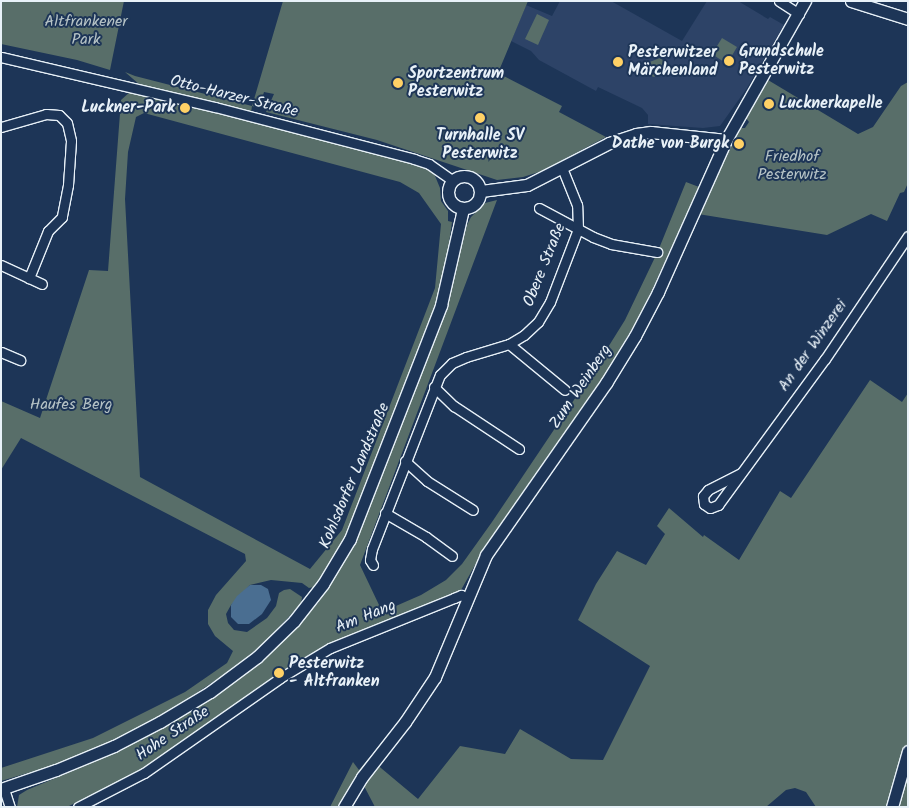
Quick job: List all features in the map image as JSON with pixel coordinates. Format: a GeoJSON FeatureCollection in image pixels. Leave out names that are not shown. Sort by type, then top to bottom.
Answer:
{"type":"FeatureCollection","features":[{"type":"Feature","properties":{"kind":"street"},"geometry":{"type":"LineString","coordinates":[[779,1],[798,14]]}},
{"type":"Feature","properties":{"kind":"street","name":"Zum Weinberg"},"geometry":{"type":"LineString","coordinates":[[344,807],[362,778],[405,722],[435,677],[486,555],[606,383],[635,336],[658,292],[726,140],[805,1]]}},
{"type":"Feature","properties":{"kind":"street"},"geometry":{"type":"LineString","coordinates":[[851,1],[908,19]]}},
{"type":"Feature","properties":{"kind":"street","name":"Otto-Harzer-Straße"},"geometry":{"type":"LineString","coordinates":[[1,57],[215,107],[414,159],[439,170],[453,181]]}},
{"type":"Feature","properties":{"kind":"street"},"geometry":{"type":"LineString","coordinates":[[1,127],[46,114],[59,115],[67,124],[71,142],[68,185],[62,217],[48,231],[29,278]]}},
{"type":"Feature","properties":{"kind":"street"},"geometry":{"type":"LineString","coordinates":[[481,191],[527,185],[610,143],[636,134],[652,132],[726,140]]}},
{"type":"Feature","properties":{"kind":"street","name":"Obere Straße"},"geometry":{"type":"LineString","coordinates":[[373,565],[370,560],[372,549],[384,514],[440,375],[452,363],[509,344],[538,322],[550,302],[578,229],[576,205],[562,168]]}},
{"type":"Feature","properties":{"kind":"street"},"geometry":{"type":"LineString","coordinates":[[462,176],[467,176],[477,181],[481,191],[476,204],[462,209],[453,204],[448,196],[448,190],[453,181],[462,176]]}},
{"type":"Feature","properties":{"kind":"street"},"geometry":{"type":"LineString","coordinates":[[539,208],[611,244],[657,252]]}},
{"type":"Feature","properties":{"kind":"street","name":"Kohlsdorfer Landstraße"},"geometry":{"type":"LineString","coordinates":[[3,789],[114,746],[160,722],[210,692],[256,657],[294,621],[324,584],[350,538],[438,313],[450,272],[462,209]]}},
{"type":"Feature","properties":{"kind":"street","name":"An der Winzerei"},"geometry":{"type":"LineString","coordinates":[[741,473],[825,359],[908,236]]}},
{"type":"Feature","properties":{"kind":"street"},"geometry":{"type":"LineString","coordinates":[[1,265],[42,284]]}},
{"type":"Feature","properties":{"kind":"street"},"geometry":{"type":"LineString","coordinates":[[509,344],[565,390]]}},
{"type":"Feature","properties":{"kind":"street"},"geometry":{"type":"LineString","coordinates":[[1,352],[20,360]]}},
{"type":"Feature","properties":{"kind":"street"},"geometry":{"type":"LineString","coordinates":[[434,387],[454,406],[519,449]]}},
{"type":"Feature","properties":{"kind":"street"},"geometry":{"type":"LineString","coordinates":[[405,461],[427,481],[472,510]]}},
{"type":"Feature","properties":{"kind":"street"},"geometry":{"type":"LineString","coordinates":[[384,514],[426,537],[452,556]]}},
{"type":"Feature","properties":{"kind":"street","name":"Am Hang"},"geometry":{"type":"LineString","coordinates":[[280,678],[330,648],[364,633],[454,598],[460,596],[467,598]]}},
{"type":"Feature","properties":{"kind":"street","name":"Hohe Straße"},"geometry":{"type":"LineString","coordinates":[[78,807],[144,773],[280,678]]}},
{"type":"Feature","properties":{"kind":"street"},"geometry":{"type":"LineString","coordinates":[[892,807],[908,751]]}},
{"type":"Feature","properties":{"kind":"street"},"geometry":{"type":"LineString","coordinates":[[3,789],[10,807]]}},
{"type":"Feature","properties":{"kind":"shaded area"},"geometry":{"type":"Polygon","coordinates":[[[560,1],[611,1],[682,41],[707,1],[738,1],[768,19],[770,17],[784,25],[747,88],[720,126],[703,128],[648,124],[648,115],[642,108],[598,87],[596,91],[539,60],[531,51],[511,41],[526,5],[552,16],[560,1]]]}},
{"type":"Feature","properties":{"kind":"shaded area"},"geometry":{"type":"Polygon","coordinates":[[[250,585],[261,585],[268,589],[271,600],[262,614],[249,624],[238,624],[231,617],[231,605],[237,596],[250,585]]]}},
{"type":"Feature","properties":{"kind":"green space","name":"Altfrankener Park"},"geometry":{"type":"Polygon","coordinates":[[[1,1],[124,1],[110,70],[77,60],[1,44],[1,1]]]}},
{"type":"Feature","properties":{"kind":"green space","name":"Sportzentrum Pesterwitz"},"geometry":{"type":"Polygon","coordinates":[[[283,1],[528,1],[498,73],[562,106],[559,112],[606,137],[542,171],[523,177],[497,180],[377,140],[266,112],[274,94],[264,92],[259,108],[252,106],[283,1]]]}},
{"type":"Feature","properties":{"kind":"green space"},"geometry":{"type":"Polygon","coordinates":[[[537,14],[549,20],[538,45],[525,39],[537,14]]]}},
{"type":"Feature","properties":{"kind":"green space"},"geometry":{"type":"Polygon","coordinates":[[[722,38],[737,47],[727,64],[712,54],[722,38]]]}},
{"type":"Feature","properties":{"kind":"green space"},"geometry":{"type":"Polygon","coordinates":[[[660,58],[665,62],[665,68],[654,77],[645,72],[647,63],[660,58]]]}},
{"type":"Feature","properties":{"kind":"green space"},"geometry":{"type":"Polygon","coordinates":[[[125,72],[135,76],[252,106],[251,113],[140,85],[125,72]]]}},
{"type":"Feature","properties":{"kind":"green space","name":"Friedhof Pesterwitz"},"geometry":{"type":"Polygon","coordinates":[[[768,80],[858,134],[873,127],[901,86],[908,82],[908,183],[904,192],[900,193],[887,221],[871,214],[827,235],[698,214],[729,149],[740,128],[745,128],[749,122],[746,118],[768,80]]]}},
{"type":"Feature","properties":{"kind":"green space","name":"Haufes Berg"},"geometry":{"type":"Polygon","coordinates":[[[131,91],[370,151],[433,171],[440,188],[441,201],[448,211],[448,221],[452,222],[445,272],[435,305],[345,538],[320,579],[314,587],[309,588],[302,583],[271,580],[250,585],[231,605],[226,614],[228,623],[234,630],[247,632],[267,618],[276,606],[279,593],[284,590],[290,589],[302,597],[301,604],[263,644],[234,668],[162,716],[97,749],[55,765],[1,781],[1,768],[93,738],[185,692],[227,663],[233,651],[215,636],[208,624],[208,610],[216,595],[246,561],[245,554],[21,438],[1,470],[1,401],[40,418],[89,270],[108,271],[121,100],[131,91]],[[144,113],[136,117],[128,152],[125,199],[140,477],[310,569],[342,530],[435,288],[441,224],[419,193],[400,182],[144,113]]]}},
{"type":"Feature","properties":{"kind":"green space"},"geometry":{"type":"Polygon","coordinates":[[[686,182],[699,187],[642,312],[599,385],[483,551],[461,590],[447,599],[361,631],[143,769],[67,807],[17,807],[19,795],[27,790],[120,751],[212,698],[278,645],[318,603],[350,553],[363,524],[444,315],[467,225],[471,217],[485,203],[497,200],[360,565],[380,607],[389,609],[421,595],[446,580],[462,564],[492,522],[592,373],[625,320],[658,251],[686,182]]]}},
{"type":"Feature","properties":{"kind":"green space"},"geometry":{"type":"Polygon","coordinates":[[[870,380],[902,402],[908,393],[908,807],[816,807],[806,792],[795,788],[786,790],[766,807],[375,807],[364,786],[351,807],[330,807],[353,762],[359,770],[369,758],[418,799],[460,746],[505,754],[520,729],[571,759],[603,760],[650,666],[578,620],[596,584],[617,551],[646,565],[665,534],[657,526],[669,508],[703,537],[704,535],[739,560],[780,491],[791,498],[870,380]]]}},
{"type":"Feature","properties":{"kind":"place","name":"Grundschule Pesterwitz"},"geometry":{"type":"Point","coordinates":[729,61]}},
{"type":"Feature","properties":{"kind":"place","name":"Pesterwitzer Märchenland"},"geometry":{"type":"Point","coordinates":[618,62]}},
{"type":"Feature","properties":{"kind":"place","name":"Sportzentrum Pesterwitz"},"geometry":{"type":"Point","coordinates":[398,83]}},
{"type":"Feature","properties":{"kind":"place","name":"Lucknerkapelle"},"geometry":{"type":"Point","coordinates":[769,104]}},
{"type":"Feature","properties":{"kind":"place","name":"Luckner-Park"},"geometry":{"type":"Point","coordinates":[185,108]}},
{"type":"Feature","properties":{"kind":"place","name":"Turnhalle SV Pesterwitz"},"geometry":{"type":"Point","coordinates":[480,118]}},
{"type":"Feature","properties":{"kind":"place","name":"Dathe von Burgk"},"geometry":{"type":"Point","coordinates":[739,144]}},
{"type":"Feature","properties":{"kind":"place","name":"Pesterwitz - Altfranken"},"geometry":{"type":"Point","coordinates":[279,673]}}]}
